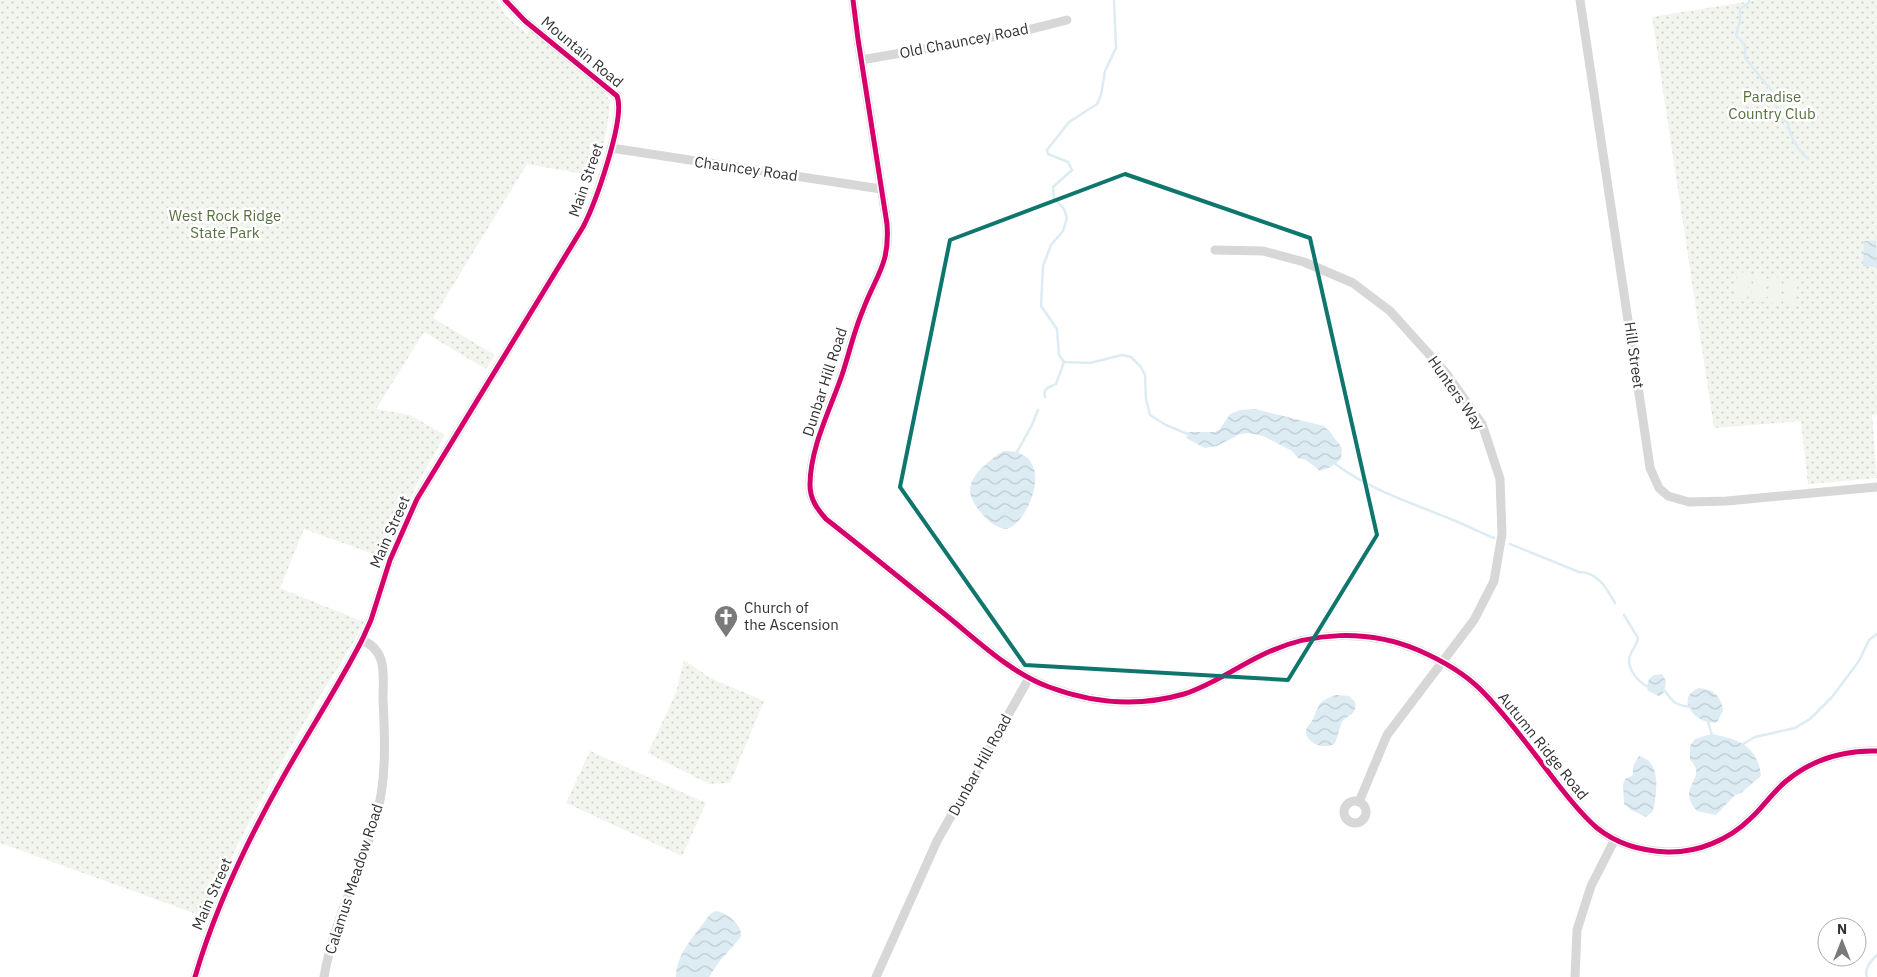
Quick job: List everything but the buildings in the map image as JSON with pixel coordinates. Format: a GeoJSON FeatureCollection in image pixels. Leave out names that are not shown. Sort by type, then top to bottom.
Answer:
{"type":"FeatureCollection","features":[{"type":"Feature","properties":{"kind":"street","name":"Mountain Road"},"geometry":{"type":"LineString","coordinates":[[506,0],[525,21],[615,92],[619,104]]}},
{"type":"Feature","properties":{"kind":"street","name":"Dunbar Hill Road"},"geometry":{"type":"LineString","coordinates":[[853,0],[888,236],[886,258],[880,276],[862,312],[817,448],[811,474],[810,487],[812,497],[819,511],[826,519],[978,641],[1029,678],[938,841],[876,977]]}},
{"type":"Feature","properties":{"kind":"street","name":"Hill Street"},"geometry":{"type":"LineString","coordinates":[[1580,0],[1650,468],[1655,483],[1668,496],[1689,502],[1727,501],[1877,487]]}},
{"type":"Feature","properties":{"kind":"street","name":"Old Chauncey Road"},"geometry":{"type":"LineString","coordinates":[[861,60],[1016,33],[1067,20]]}},
{"type":"Feature","properties":{"kind":"street","name":"Main Street"},"geometry":{"type":"LineString","coordinates":[[195,977],[205,943],[220,904],[260,821],[362,640],[371,620],[390,560],[417,499],[583,227],[596,197],[612,148],[619,104]]}},
{"type":"Feature","properties":{"kind":"street","name":"Chauncey Road"},"geometry":{"type":"LineString","coordinates":[[612,148],[880,189]]}},
{"type":"Feature","properties":{"kind":"street","name":"Hunters Way"},"geometry":{"type":"LineString","coordinates":[[1215,250],[1263,251],[1304,262],[1353,283],[1390,311],[1446,373],[1482,424],[1500,479],[1502,534],[1494,581],[1474,620],[1387,735],[1359,802]]}},
{"type":"Feature","properties":{"kind":"street","name":"Autumn Ridge Road"},"geometry":{"type":"LineString","coordinates":[[1029,678],[1061,691],[1092,698],[1123,702],[1159,699],[1202,687],[1280,647],[1315,638],[1336,636],[1372,637],[1390,640],[1443,662],[1467,677],[1480,688],[1575,805],[1597,828],[1628,845],[1652,851],[1676,852],[1700,848],[1728,836],[1748,822],[1786,781],[1804,768],[1840,754],[1877,750]]}},
{"type":"Feature","properties":{"kind":"street","name":"Calamus Meadow Road"},"geometry":{"type":"LineString","coordinates":[[324,977],[331,945],[375,820],[382,786],[384,728],[381,657],[374,646],[362,640]]}},
{"type":"Feature","properties":{"kind":"street"},"geometry":{"type":"LineString","coordinates":[[1575,977],[1577,930],[1590,886],[1615,839]]}},
{"type":"Feature","properties":{"kind":"highlighted area"},"geometry":{"type":"Polygon","coordinates":[[[1125,174],[1310,238],[1377,535],[1288,680],[1025,665],[900,487],[950,240],[1125,174]]]}},
{"type":"Feature","properties":{"kind":"green space","name":"West Rock Ridge State Park"},"geometry":{"type":"Polygon","coordinates":[[[0,0],[496,0],[506,16],[527,34],[530,30],[572,62],[603,90],[608,98],[609,113],[595,176],[527,164],[433,318],[495,355],[486,369],[424,332],[376,409],[410,415],[445,435],[416,486],[382,557],[304,529],[280,588],[364,622],[256,809],[229,862],[205,917],[0,843],[0,0]]]}},
{"type":"Feature","properties":{"kind":"green space","name":"Paradise Country Club"},"geometry":{"type":"Polygon","coordinates":[[[1757,0],[1877,0],[1877,415],[1872,415],[1877,478],[1808,484],[1801,421],[1714,428],[1652,17],[1757,0]]]}},
{"type":"Feature","properties":{"kind":"green space"},"geometry":{"type":"Polygon","coordinates":[[[1738,272],[1750,273],[1747,300],[1734,298],[1738,272]]]}},
{"type":"Feature","properties":{"kind":"green space"},"geometry":{"type":"Polygon","coordinates":[[[1754,274],[1766,276],[1763,302],[1751,300],[1754,274]]]}},
{"type":"Feature","properties":{"kind":"green space"},"geometry":{"type":"Polygon","coordinates":[[[1770,276],[1782,278],[1779,304],[1767,303],[1770,276]]]}},
{"type":"Feature","properties":{"kind":"green space"},"geometry":{"type":"Polygon","coordinates":[[[1786,279],[1798,280],[1795,306],[1783,305],[1786,279]]]}},
{"type":"Feature","properties":{"kind":"green space"},"geometry":{"type":"Polygon","coordinates":[[[684,660],[710,678],[764,701],[730,783],[709,784],[648,753],[676,693],[684,660]]]}},
{"type":"Feature","properties":{"kind":"green space"},"geometry":{"type":"Polygon","coordinates":[[[590,751],[706,803],[682,856],[566,803],[590,751]]]}},
{"type":"Feature","properties":{"kind":"water"},"geometry":{"type":"Polygon","coordinates":[[[1864,241],[1876,241],[1877,267],[1863,266],[1864,241]]]}},
{"type":"Feature","properties":{"kind":"water"},"geometry":{"type":"Polygon","coordinates":[[[1255,409],[1324,426],[1342,448],[1341,459],[1331,467],[1320,471],[1306,460],[1298,458],[1292,451],[1263,436],[1249,433],[1240,434],[1217,446],[1205,448],[1186,438],[1188,432],[1215,432],[1220,429],[1230,414],[1240,410],[1255,409]]]}},
{"type":"Feature","properties":{"kind":"water"},"geometry":{"type":"Polygon","coordinates":[[[1004,451],[1021,454],[1031,462],[1035,474],[1034,487],[1024,514],[1015,524],[1007,529],[997,526],[985,518],[973,502],[970,490],[971,484],[978,472],[994,457],[1004,451]]]}},
{"type":"Feature","properties":{"kind":"water"},"geometry":{"type":"Polygon","coordinates":[[[1662,674],[1666,681],[1664,693],[1659,696],[1648,691],[1647,687],[1649,679],[1654,675],[1662,674]]]}},
{"type":"Feature","properties":{"kind":"water"},"geometry":{"type":"Polygon","coordinates":[[[1699,688],[1713,692],[1721,701],[1723,711],[1717,722],[1703,720],[1691,711],[1688,699],[1691,693],[1699,688]]]}},
{"type":"Feature","properties":{"kind":"water"},"geometry":{"type":"Polygon","coordinates":[[[1336,695],[1349,696],[1355,702],[1355,710],[1342,722],[1335,743],[1327,746],[1318,745],[1307,737],[1306,729],[1321,703],[1336,695]]]}},
{"type":"Feature","properties":{"kind":"water"},"geometry":{"type":"Polygon","coordinates":[[[1711,734],[1730,738],[1751,751],[1756,757],[1761,776],[1741,793],[1735,795],[1716,815],[1697,811],[1689,795],[1696,772],[1690,760],[1690,746],[1695,739],[1711,734]]]}},
{"type":"Feature","properties":{"kind":"water"},"geometry":{"type":"Polygon","coordinates":[[[1639,756],[1647,759],[1652,765],[1656,780],[1653,811],[1646,817],[1631,810],[1624,804],[1623,785],[1625,779],[1633,775],[1633,766],[1639,756]]]}},
{"type":"Feature","properties":{"kind":"water"},"geometry":{"type":"Polygon","coordinates":[[[716,911],[724,914],[737,924],[741,937],[719,962],[709,977],[676,977],[679,960],[683,952],[710,914],[716,911]]]}},
{"type":"Feature","properties":{"kind":"waterway"},"geometry":{"type":"LineString","coordinates":[[1114,0],[1116,48],[1105,71],[1101,95],[1097,104],[1069,122],[1047,150],[1048,154],[1068,162],[1072,170],[1053,187],[1054,198],[1064,209],[1067,218],[1063,231],[1051,245],[1043,266],[1041,306],[1057,329],[1059,355],[1064,362],[1090,363],[1122,355],[1131,357],[1141,367],[1145,375],[1146,399],[1150,415],[1166,425],[1190,435]]}},
{"type":"Feature","properties":{"kind":"waterway"},"geometry":{"type":"LineString","coordinates":[[1749,0],[1749,3],[1740,9],[1740,21],[1736,35],[1745,45],[1745,58],[1771,90],[1780,118],[1788,123],[1790,134],[1808,159]]}},
{"type":"Feature","properties":{"kind":"waterway"},"geometry":{"type":"LineString","coordinates":[[1045,397],[1046,390],[1056,384],[1064,362]]}},
{"type":"Feature","properties":{"kind":"waterway"},"geometry":{"type":"LineString","coordinates":[[1017,452],[1038,410]]}},
{"type":"Feature","properties":{"kind":"waterway"},"geometry":{"type":"LineString","coordinates":[[1334,463],[1375,488],[1494,538]]}},
{"type":"Feature","properties":{"kind":"waterway"},"geometry":{"type":"LineString","coordinates":[[1510,544],[1579,572],[1592,575],[1601,582],[1615,603]]}},
{"type":"Feature","properties":{"kind":"waterway"},"geometry":{"type":"LineString","coordinates":[[1624,615],[1638,638],[1629,658],[1630,668],[1636,677],[1648,687]]}},
{"type":"Feature","properties":{"kind":"waterway"},"geometry":{"type":"LineString","coordinates":[[1743,744],[1755,737],[1795,728],[1810,719],[1832,697],[1859,661],[1869,640],[1877,634]]}},
{"type":"Feature","properties":{"kind":"waterway"},"geometry":{"type":"LineString","coordinates":[[1663,691],[1675,703],[1691,707]]}},
{"type":"Feature","properties":{"kind":"waterway"},"geometry":{"type":"LineString","coordinates":[[1707,719],[1712,735]]}},
{"type":"Feature","properties":{"kind":"waterway"},"geometry":{"type":"LineString","coordinates":[[1867,977],[1867,968],[1877,955]]}},
{"type":"Feature","properties":{"kind":"cycle path"},"geometry":{"type":"LineString","coordinates":[[195,977],[223,898],[246,846],[362,640],[371,620],[390,560],[417,499],[583,227],[595,200],[608,161],[617,123],[619,107],[617,96],[525,21],[505,0]]}},
{"type":"Feature","properties":{"kind":"cycle path"},"geometry":{"type":"LineString","coordinates":[[853,0],[887,224],[886,250],[881,269],[854,334],[842,375],[817,443],[811,471],[811,495],[817,508],[826,519],[1008,665],[1035,681],[1065,692],[1099,700],[1133,702],[1150,701],[1184,694],[1214,681],[1262,655],[1300,641],[1319,637],[1359,636],[1399,643],[1443,662],[1474,684],[1492,701],[1573,803],[1597,828],[1621,842],[1639,848],[1667,852],[1690,850],[1723,839],[1755,814],[1780,786],[1795,774],[1817,762],[1852,752],[1877,751]]}},
{"type":"Feature","properties":{"kind":"place","name":"Church of the Ascension"},"geometry":{"type":"Point","coordinates":[726,638]}}]}
